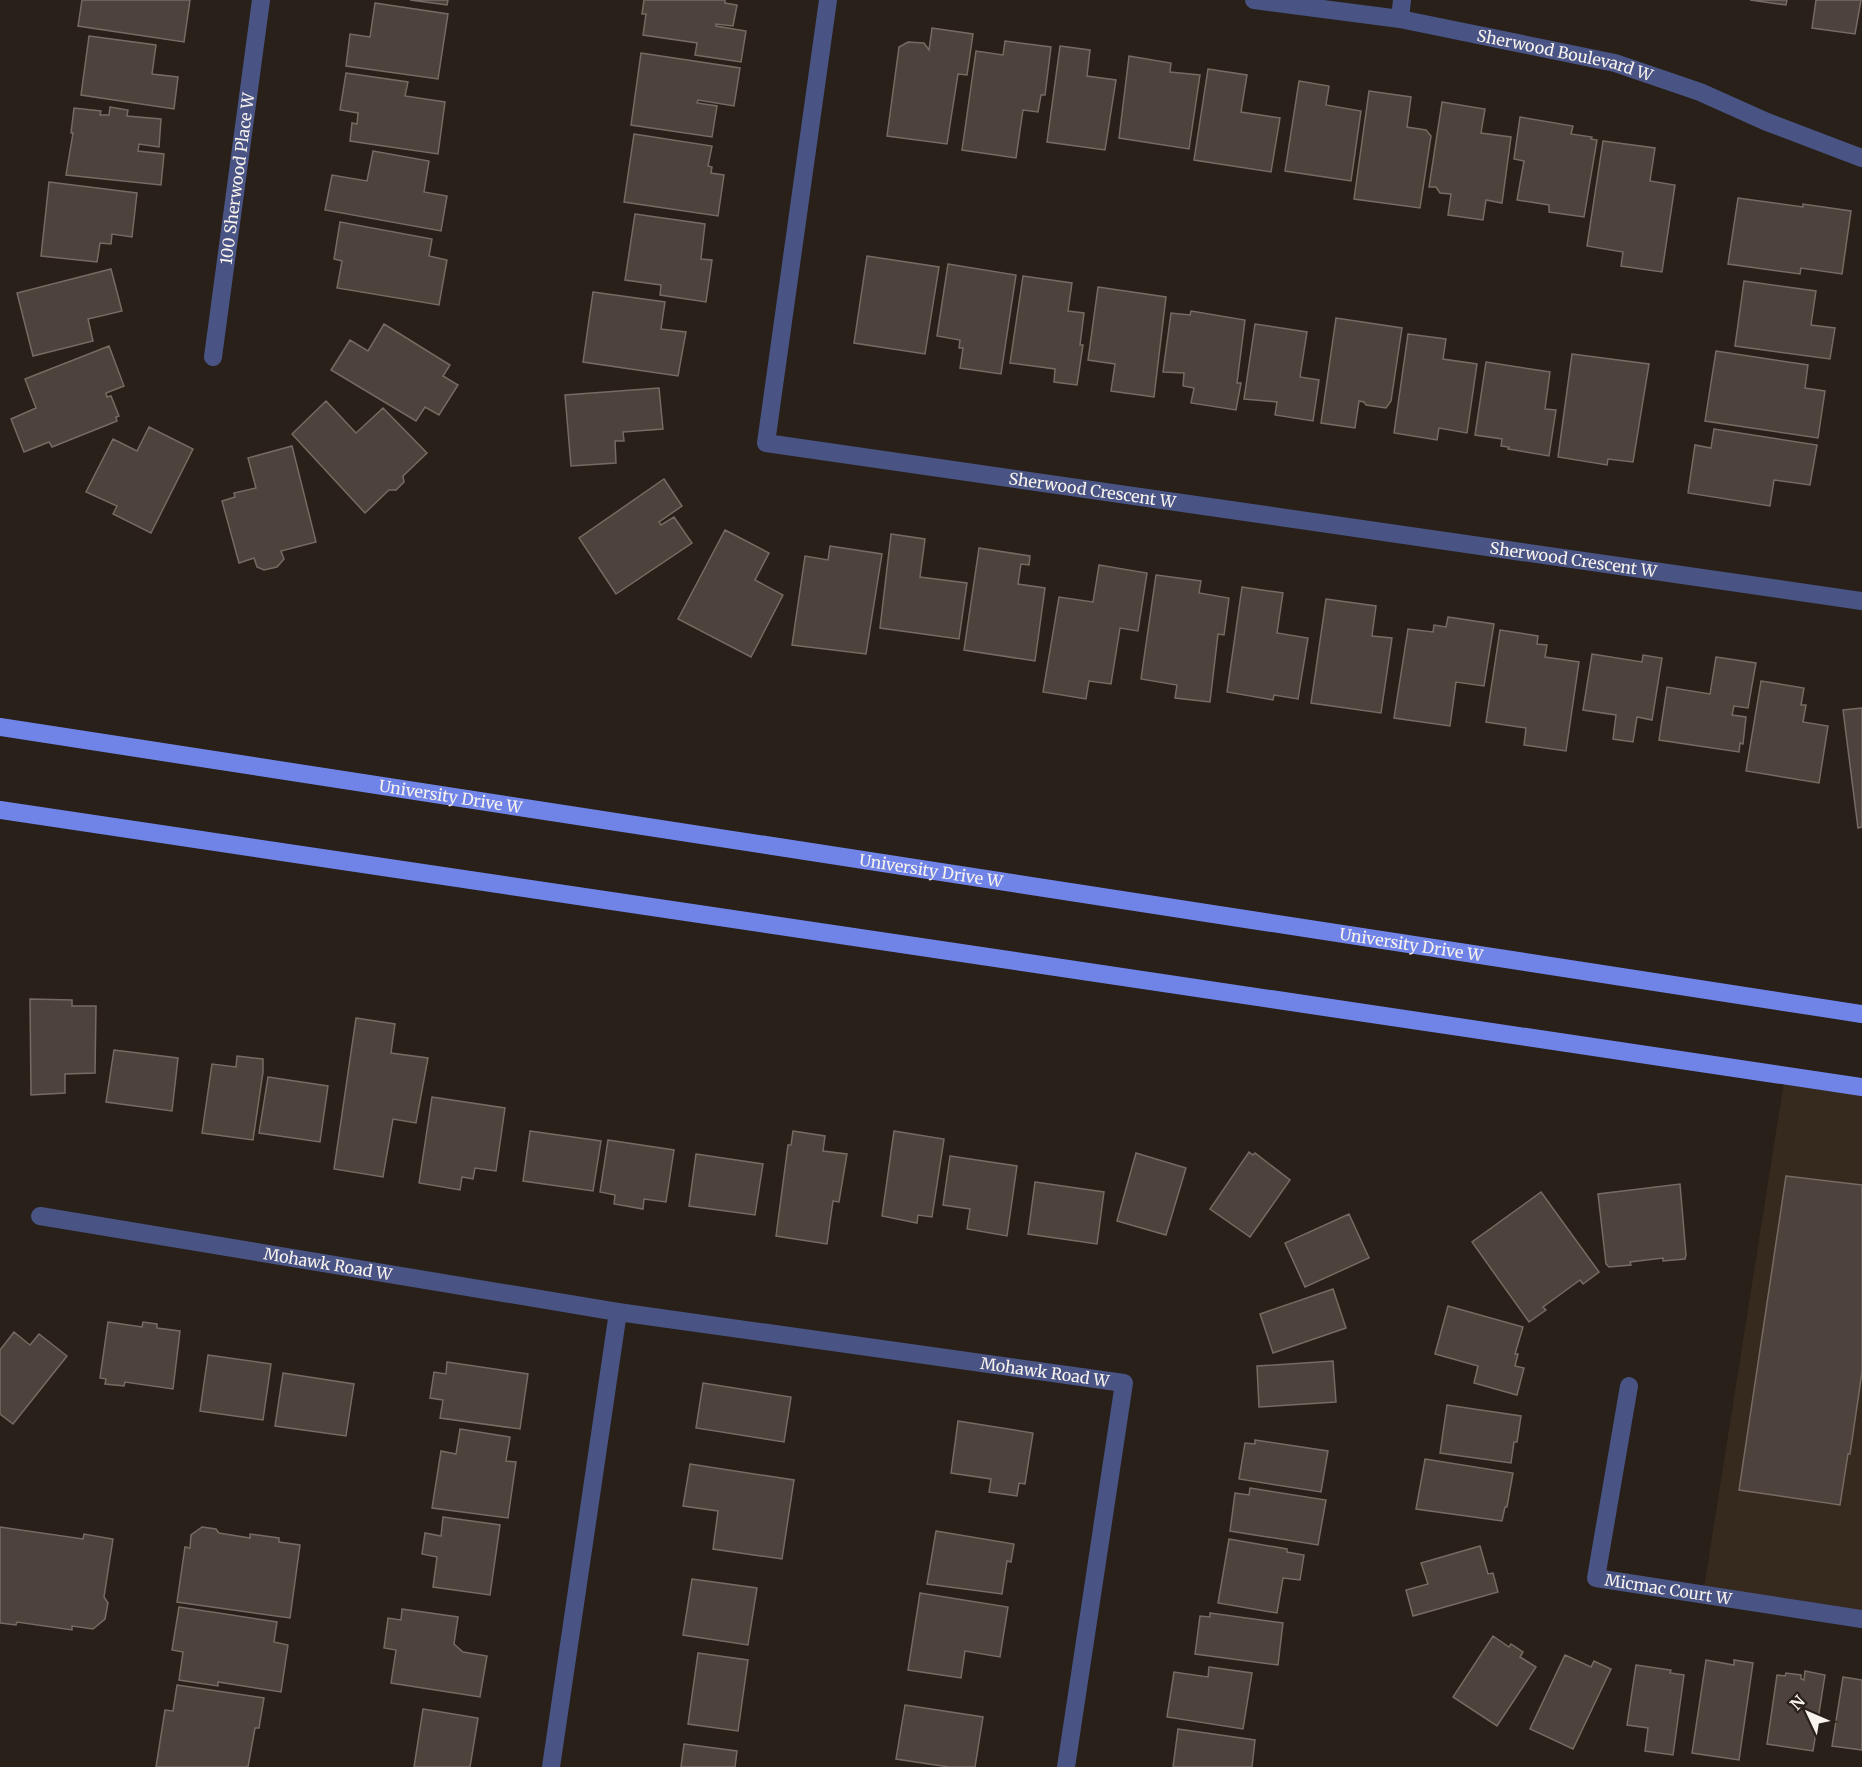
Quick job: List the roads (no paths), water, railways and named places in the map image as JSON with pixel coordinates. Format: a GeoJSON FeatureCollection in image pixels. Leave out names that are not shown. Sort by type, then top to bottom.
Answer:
{"type":"FeatureCollection","features":[{"type":"Feature","properties":{"kind":"main road","name":"University Drive W"},"geometry":{"type":"LineString","coordinates":[[0,727],[1862,1014]]}},
{"type":"Feature","properties":{"kind":"main road"},"geometry":{"type":"LineString","coordinates":[[0,810],[1862,1087]]}},
{"type":"Feature","properties":{"kind":"street","name":"100 Sherwood Place W"},"geometry":{"type":"LineString","coordinates":[[213,357],[261,0]]}},
{"type":"Feature","properties":{"kind":"street","name":"Sherwood Crescent W"},"geometry":{"type":"LineString","coordinates":[[828,0],[766,442],[1862,601]]}},
{"type":"Feature","properties":{"kind":"street","name":"Sherwood Boulevard W"},"geometry":{"type":"LineString","coordinates":[[1254,0],[1400,19],[1615,63],[1700,92],[1767,122],[1862,158]]}},
{"type":"Feature","properties":{"kind":"street"},"geometry":{"type":"LineString","coordinates":[[1400,19],[1402,0]]}},
{"type":"Feature","properties":{"kind":"street","name":"Mohawk Road W"},"geometry":{"type":"LineString","coordinates":[[40,1216],[618,1312],[1124,1383],[1066,1767]]}},
{"type":"Feature","properties":{"kind":"street"},"geometry":{"type":"LineString","coordinates":[[551,1767],[618,1312]]}},
{"type":"Feature","properties":{"kind":"street","name":"Micmac Court W"},"geometry":{"type":"LineString","coordinates":[[1629,1386],[1596,1578],[1862,1619]]}}]}
